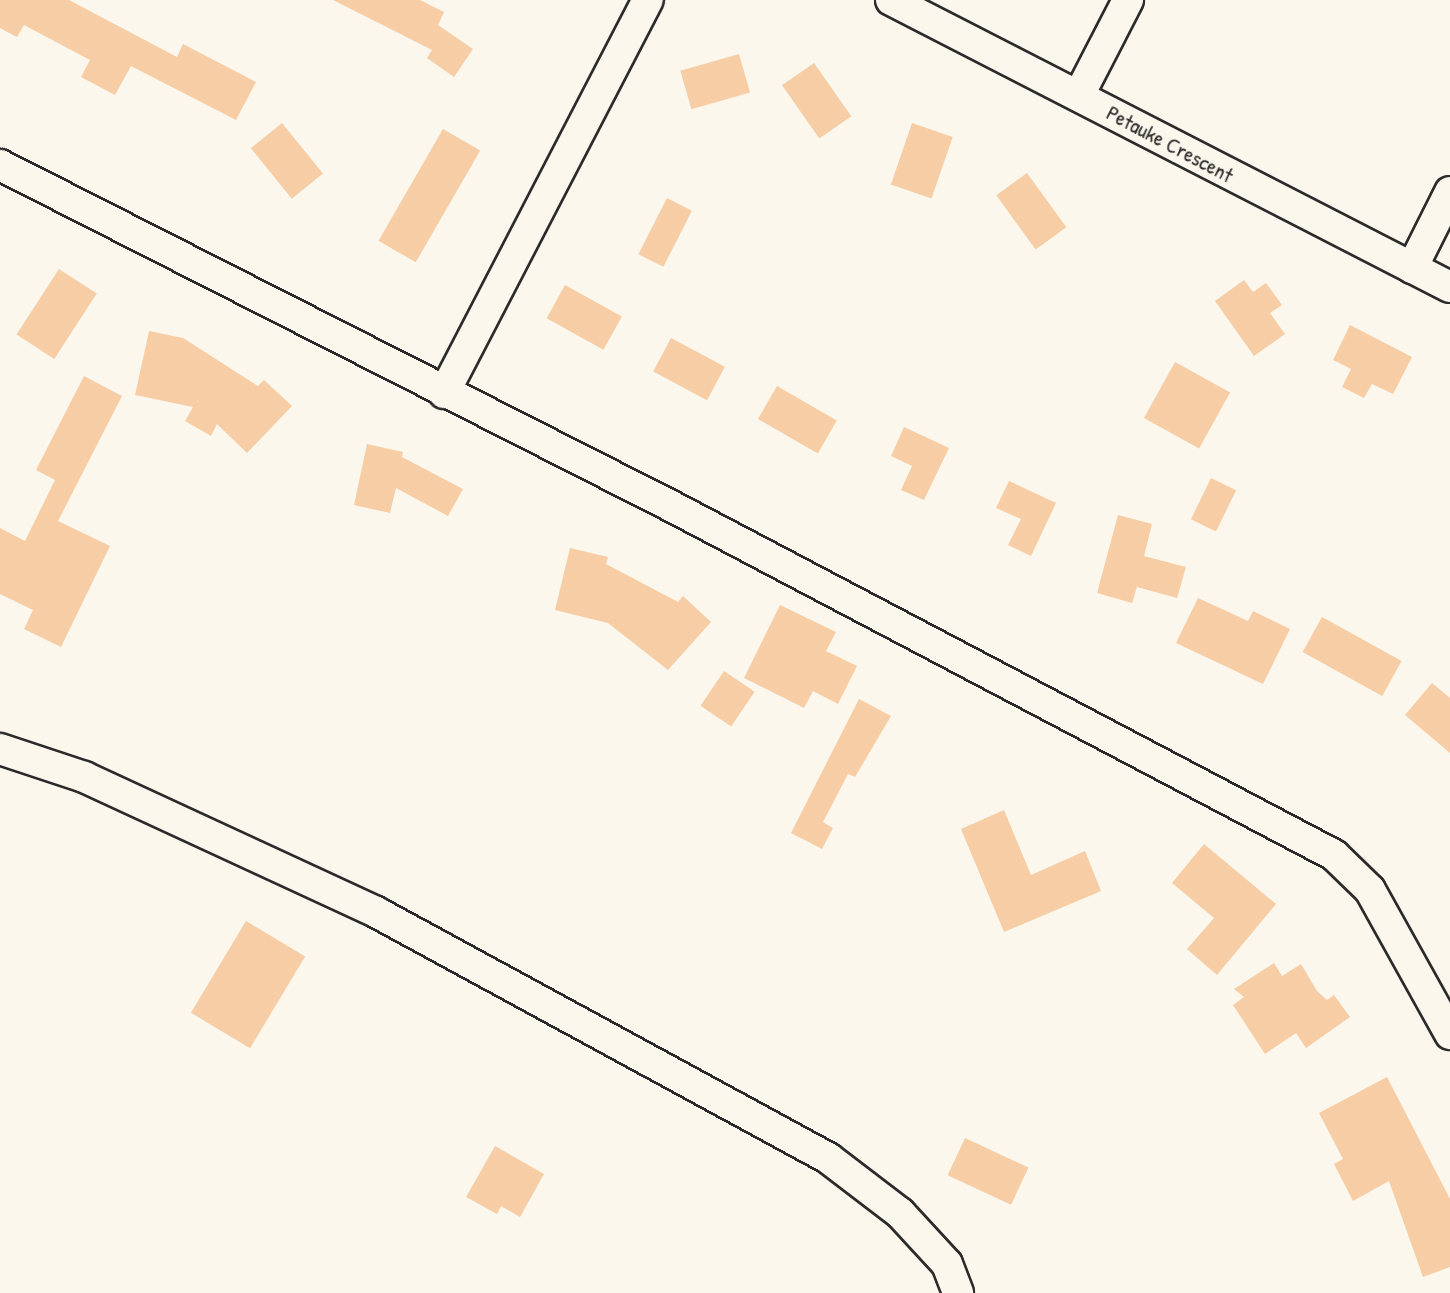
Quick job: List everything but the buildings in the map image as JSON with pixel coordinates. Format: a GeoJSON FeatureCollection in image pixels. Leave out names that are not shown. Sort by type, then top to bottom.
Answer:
{"type":"FeatureCollection","features":[{"type":"Feature","properties":{"kind":"street"},"geometry":{"type":"LineString","coordinates":[[444,393],[648,0]]}},
{"type":"Feature","properties":{"kind":"street","name":"Petauke Crescent"},"geometry":{"type":"LineString","coordinates":[[891,0],[1450,287]]}},
{"type":"Feature","properties":{"kind":"street"},"geometry":{"type":"LineString","coordinates":[[1079,95],[1128,0]]}},
{"type":"Feature","properties":{"kind":"street"},"geometry":{"type":"LineString","coordinates":[[0,165],[1334,855],[1370,890],[1450,1034]]}},
{"type":"Feature","properties":{"kind":"street"},"geometry":{"type":"LineString","coordinates":[[1412,268],[1450,192]]}},
{"type":"Feature","properties":{"kind":"street"},"geometry":{"type":"LineString","coordinates":[[0,749],[84,777],[376,912],[828,1158],[900,1213],[947,1264],[958,1293]]}}]}
